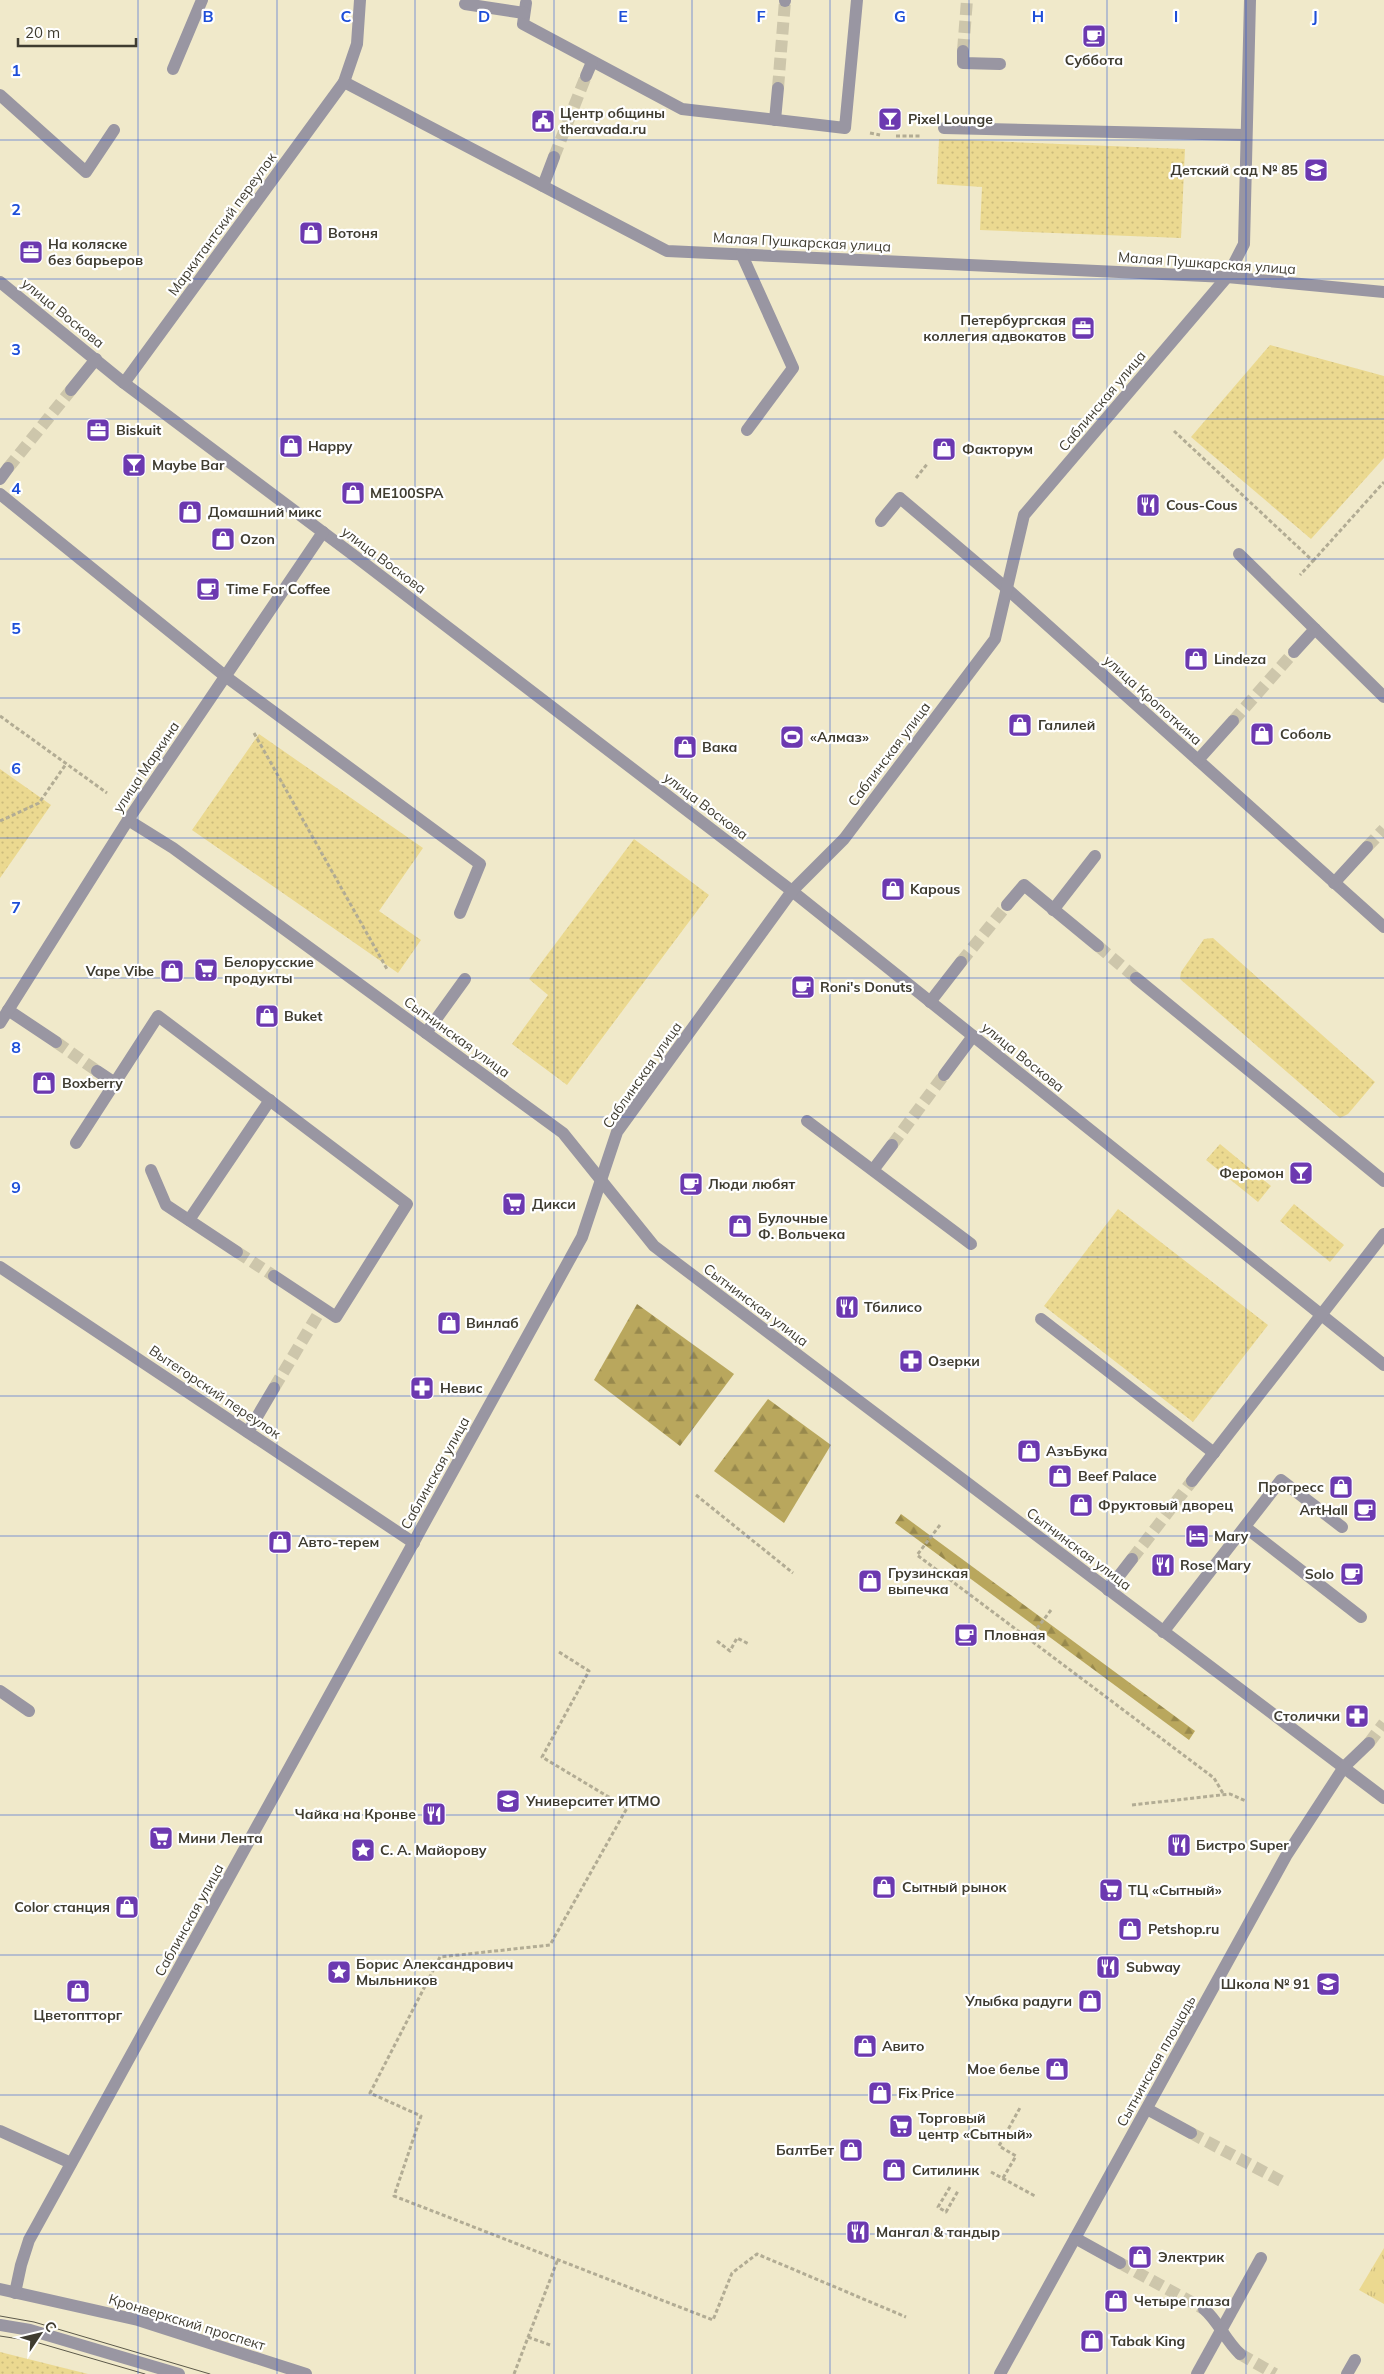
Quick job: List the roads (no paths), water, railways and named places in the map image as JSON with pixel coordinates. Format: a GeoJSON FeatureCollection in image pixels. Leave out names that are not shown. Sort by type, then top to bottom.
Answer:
{"type":"FeatureCollection","features":[{"type":"Feature","properties":{"kind":"street"},"geometry":{"type":"LineString","coordinates":[[173,68],[202,0]]}},
{"type":"Feature","properties":{"kind":"street"},"geometry":{"type":"LineString","coordinates":[[344,82],[357,44],[360,0]]}},
{"type":"Feature","properties":{"kind":"street"},"geometry":{"type":"LineString","coordinates":[[465,4],[525,8],[523,24],[682,109],[845,128],[857,0]]}},
{"type":"Feature","properties":{"kind":"street","name":"Саблинская улица"},"geometry":{"type":"LineString","coordinates":[[15,2292],[29,2240],[582,1237],[617,1132],[792,891],[844,839],[995,639],[1005,587],[1024,515],[1227,277],[1244,244],[1250,0]]}},
{"type":"Feature","properties":{"kind":"street"},"geometry":{"type":"LineString","coordinates":[[964,51],[963,63],[1000,64]]}},
{"type":"Feature","properties":{"kind":"street"},"geometry":{"type":"LineString","coordinates":[[586,76],[592,62]]}},
{"type":"Feature","properties":{"kind":"street","name":"Малая Пушкарская улица"},"geometry":{"type":"LineString","coordinates":[[344,82],[667,251],[1227,277],[1384,292]]}},
{"type":"Feature","properties":{"kind":"street","name":"Маркитантский переулок"},"geometry":{"type":"LineString","coordinates":[[124,384],[344,82]]}},
{"type":"Feature","properties":{"kind":"street"},"geometry":{"type":"LineString","coordinates":[[775,120],[778,88]]}},
{"type":"Feature","properties":{"kind":"street"},"geometry":{"type":"LineString","coordinates":[[0,95],[86,172],[114,130]]}},
{"type":"Feature","properties":{"kind":"street"},"geometry":{"type":"LineString","coordinates":[[944,128],[1246,135]]}},
{"type":"Feature","properties":{"kind":"street"},"geometry":{"type":"LineString","coordinates":[[542,186],[554,157]]}},
{"type":"Feature","properties":{"kind":"street"},"geometry":{"type":"LineString","coordinates":[[742,255],[793,368],[747,430]]}},
{"type":"Feature","properties":{"kind":"street","name":"улица Воскова"},"geometry":{"type":"LineString","coordinates":[[0,282],[96,359],[124,384],[323,532],[792,891],[1384,1365]]}},
{"type":"Feature","properties":{"kind":"street"},"geometry":{"type":"LineString","coordinates":[[72,390],[96,359]]}},
{"type":"Feature","properties":{"kind":"street"},"geometry":{"type":"LineString","coordinates":[[0,479],[8,468]]}},
{"type":"Feature","properties":{"kind":"street"},"geometry":{"type":"LineString","coordinates":[[0,494],[225,676],[480,864],[460,913]]}},
{"type":"Feature","properties":{"kind":"street","name":"улица Кропоткина"},"geometry":{"type":"LineString","coordinates":[[881,521],[900,498],[1005,587],[1384,927]]}},
{"type":"Feature","properties":{"kind":"street","name":"улица Маркина"},"geometry":{"type":"LineString","coordinates":[[0,1023],[128,820],[323,532]]}},
{"type":"Feature","properties":{"kind":"street"},"geometry":{"type":"LineString","coordinates":[[1238,554],[1384,697]]}},
{"type":"Feature","properties":{"kind":"street"},"geometry":{"type":"LineString","coordinates":[[1294,652],[1315,628]]}},
{"type":"Feature","properties":{"kind":"street"},"geometry":{"type":"LineString","coordinates":[[1198,760],[1233,721]]}},
{"type":"Feature","properties":{"kind":"street","name":"Сытнинская улица"},"geometry":{"type":"LineString","coordinates":[[128,820],[173,848],[563,1133],[654,1246],[1384,1798]]}},
{"type":"Feature","properties":{"kind":"street"},"geometry":{"type":"LineString","coordinates":[[1334,883],[1367,847]]}},
{"type":"Feature","properties":{"kind":"street"},"geometry":{"type":"LineString","coordinates":[[1054,910],[1095,856]]}},
{"type":"Feature","properties":{"kind":"street"},"geometry":{"type":"LineString","coordinates":[[1007,905],[1024,885],[1098,946]]}},
{"type":"Feature","properties":{"kind":"street"},"geometry":{"type":"LineString","coordinates":[[930,1002],[960,962]]}},
{"type":"Feature","properties":{"kind":"street"},"geometry":{"type":"LineString","coordinates":[[1136,978],[1384,1182]]}},
{"type":"Feature","properties":{"kind":"street"},"geometry":{"type":"LineString","coordinates":[[426,1033],[465,979]]}},
{"type":"Feature","properties":{"kind":"street"},"geometry":{"type":"LineString","coordinates":[[8,1010],[56,1042]]}},
{"type":"Feature","properties":{"kind":"street"},"geometry":{"type":"LineString","coordinates":[[76,1143],[158,1016],[407,1204],[336,1317],[319,1312],[274,1276]]}},
{"type":"Feature","properties":{"kind":"street"},"geometry":{"type":"LineString","coordinates":[[944,1075],[973,1036]]}},
{"type":"Feature","properties":{"kind":"street"},"geometry":{"type":"LineString","coordinates":[[97,1071],[115,1084]]}},
{"type":"Feature","properties":{"kind":"street"},"geometry":{"type":"LineString","coordinates":[[189,1220],[270,1100]]}},
{"type":"Feature","properties":{"kind":"street"},"geometry":{"type":"LineString","coordinates":[[807,1121],[971,1244]]}},
{"type":"Feature","properties":{"kind":"street"},"geometry":{"type":"LineString","coordinates":[[873,1170],[892,1145]]}},
{"type":"Feature","properties":{"kind":"street"},"geometry":{"type":"LineString","coordinates":[[151,1170],[166,1205],[237,1252]]}},
{"type":"Feature","properties":{"kind":"street"},"geometry":{"type":"LineString","coordinates":[[1192,1481],[1384,1234]]}},
{"type":"Feature","properties":{"kind":"street","name":"Вытегорский переулок"},"geometry":{"type":"LineString","coordinates":[[0,1267],[414,1543]]}},
{"type":"Feature","properties":{"kind":"street"},"geometry":{"type":"LineString","coordinates":[[1041,1320],[1214,1454]]}},
{"type":"Feature","properties":{"kind":"street"},"geometry":{"type":"LineString","coordinates":[[248,1432],[274,1388]]}},
{"type":"Feature","properties":{"kind":"street"},"geometry":{"type":"LineString","coordinates":[[1163,1632],[1282,1480],[1342,1527]]}},
{"type":"Feature","properties":{"kind":"street"},"geometry":{"type":"LineString","coordinates":[[1245,1527],[1361,1617]]}},
{"type":"Feature","properties":{"kind":"street"},"geometry":{"type":"LineString","coordinates":[[1108,1590],[1132,1559]]}},
{"type":"Feature","properties":{"kind":"street"},"geometry":{"type":"LineString","coordinates":[[0,1691],[29,1711]]}},
{"type":"Feature","properties":{"kind":"street","name":"Сытнинская площадь"},"geometry":{"type":"LineString","coordinates":[[1000,2374],[1286,1856],[1344,1767],[1369,1743]]}},
{"type":"Feature","properties":{"kind":"street"},"geometry":{"type":"LineString","coordinates":[[1147,2109],[1192,2133]]}},
{"type":"Feature","properties":{"kind":"street"},"geometry":{"type":"LineString","coordinates":[[0,2131],[71,2163]]}},
{"type":"Feature","properties":{"kind":"street"},"geometry":{"type":"LineString","coordinates":[[1075,2238],[1120,2263]]}},
{"type":"Feature","properties":{"kind":"street"},"geometry":{"type":"LineString","coordinates":[[1196,2374],[1261,2258]]}},
{"type":"Feature","properties":{"kind":"street","name":"Кронверкский проспект"},"geometry":{"type":"LineString","coordinates":[[0,2289],[138,2320],[306,2374]]}},
{"type":"Feature","properties":{"kind":"street"},"geometry":{"type":"LineString","coordinates":[[1204,2309],[1214,2318],[1230,2345],[1240,2354]]}},
{"type":"Feature","properties":{"kind":"street"},"geometry":{"type":"LineString","coordinates":[[0,2325],[30,2330],[179,2374]]}},
{"type":"Feature","properties":{"kind":"street"},"geometry":{"type":"LineString","coordinates":[[1347,2374],[1355,2360]]}},
{"type":"Feature","properties":{"kind":"tunnel"},"geometry":{"type":"LineString","coordinates":[[963,51],[967,0]]}},
{"type":"Feature","properties":{"kind":"tunnel"},"geometry":{"type":"LineString","coordinates":[[778,88],[785,1]]}},
{"type":"Feature","properties":{"kind":"tunnel"},"geometry":{"type":"LineString","coordinates":[[554,157],[586,76]]}},
{"type":"Feature","properties":{"kind":"tunnel"},"geometry":{"type":"LineString","coordinates":[[8,468],[71,390]]}},
{"type":"Feature","properties":{"kind":"tunnel"},"geometry":{"type":"LineString","coordinates":[[1233,721],[1294,652]]}},
{"type":"Feature","properties":{"kind":"tunnel"},"geometry":{"type":"LineString","coordinates":[[1367,847],[1384,829]]}},
{"type":"Feature","properties":{"kind":"tunnel"},"geometry":{"type":"LineString","coordinates":[[961,962],[1007,905]]}},
{"type":"Feature","properties":{"kind":"tunnel"},"geometry":{"type":"LineString","coordinates":[[1098,946],[1136,978]]}},
{"type":"Feature","properties":{"kind":"tunnel"},"geometry":{"type":"LineString","coordinates":[[56,1042],[97,1071]]}},
{"type":"Feature","properties":{"kind":"tunnel"},"geometry":{"type":"LineString","coordinates":[[892,1145],[944,1075]]}},
{"type":"Feature","properties":{"kind":"tunnel"},"geometry":{"type":"LineString","coordinates":[[237,1252],[274,1276]]}},
{"type":"Feature","properties":{"kind":"tunnel"},"geometry":{"type":"LineString","coordinates":[[274,1388],[317,1316]]}},
{"type":"Feature","properties":{"kind":"tunnel"},"geometry":{"type":"LineString","coordinates":[[1132,1559],[1192,1481]]}},
{"type":"Feature","properties":{"kind":"tunnel"},"geometry":{"type":"LineString","coordinates":[[1369,1743],[1384,1723]]}},
{"type":"Feature","properties":{"kind":"tunnel"},"geometry":{"type":"LineString","coordinates":[[1191,2133],[1283,2182]]}},
{"type":"Feature","properties":{"kind":"tunnel"},"geometry":{"type":"LineString","coordinates":[[1120,2263],[1204,2309]]}},
{"type":"Feature","properties":{"kind":"tunnel"},"geometry":{"type":"LineString","coordinates":[[1240,2354],[1275,2374]]}},
{"type":"Feature","properties":{"kind":"tram line"},"geometry":{"type":"LineString","coordinates":[[0,2316],[34,2322],[210,2374]]}},
{"type":"Feature","properties":{"kind":"tram line"},"geometry":{"type":"LineString","coordinates":[[0,2336],[32,2341],[145,2374]]}},
{"type":"Feature","properties":{"kind":"place","name":"Суббота"},"geometry":{"type":"Point","coordinates":[1094,36]}},
{"type":"Feature","properties":{"kind":"place","name":"Pixel Lounge"},"geometry":{"type":"Point","coordinates":[890,119]}},
{"type":"Feature","properties":{"kind":"place","name":"Центр общины theravada.ru"},"geometry":{"type":"Point","coordinates":[543,121]}},
{"type":"Feature","properties":{"kind":"place","name":"Детский сад № 85"},"geometry":{"type":"Point","coordinates":[1316,170]}},
{"type":"Feature","properties":{"kind":"place","name":"Вотоня"},"geometry":{"type":"Point","coordinates":[311,233]}},
{"type":"Feature","properties":{"kind":"place","name":"На коляске без барьеров"},"geometry":{"type":"Point","coordinates":[31,252]}},
{"type":"Feature","properties":{"kind":"place","name":"Петербургская коллегия адвокатов"},"geometry":{"type":"Point","coordinates":[1083,328]}},
{"type":"Feature","properties":{"kind":"place","name":"Biskuit"},"geometry":{"type":"Point","coordinates":[98,430]}},
{"type":"Feature","properties":{"kind":"place","name":"Happy"},"geometry":{"type":"Point","coordinates":[291,446]}},
{"type":"Feature","properties":{"kind":"place","name":"Факторум"},"geometry":{"type":"Point","coordinates":[944,449]}},
{"type":"Feature","properties":{"kind":"place","name":"Maybe Bar"},"geometry":{"type":"Point","coordinates":[134,465]}},
{"type":"Feature","properties":{"kind":"place","name":"ME100SPA"},"geometry":{"type":"Point","coordinates":[353,493]}},
{"type":"Feature","properties":{"kind":"place","name":"Cous-Cous"},"geometry":{"type":"Point","coordinates":[1148,505]}},
{"type":"Feature","properties":{"kind":"place","name":"Домашний микс"},"geometry":{"type":"Point","coordinates":[190,512]}},
{"type":"Feature","properties":{"kind":"place","name":"Ozon"},"geometry":{"type":"Point","coordinates":[223,539]}},
{"type":"Feature","properties":{"kind":"place","name":"Time For Coffee"},"geometry":{"type":"Point","coordinates":[208,589]}},
{"type":"Feature","properties":{"kind":"place","name":"Lindeza"},"geometry":{"type":"Point","coordinates":[1196,659]}},
{"type":"Feature","properties":{"kind":"place","name":"Галилей"},"geometry":{"type":"Point","coordinates":[1020,725]}},
{"type":"Feature","properties":{"kind":"place","name":"Соболь"},"geometry":{"type":"Point","coordinates":[1262,734]}},
{"type":"Feature","properties":{"kind":"place","name":"«Алмаз»"},"geometry":{"type":"Point","coordinates":[792,737]}},
{"type":"Feature","properties":{"kind":"place","name":"Вака"},"geometry":{"type":"Point","coordinates":[685,747]}},
{"type":"Feature","properties":{"kind":"place","name":"Kapous"},"geometry":{"type":"Point","coordinates":[893,889]}},
{"type":"Feature","properties":{"kind":"place","name":"Белорусские продукты"},"geometry":{"type":"Point","coordinates":[206,970]}},
{"type":"Feature","properties":{"kind":"place","name":"Vape Vibe"},"geometry":{"type":"Point","coordinates":[172,971]}},
{"type":"Feature","properties":{"kind":"place","name":"Roni's Donuts"},"geometry":{"type":"Point","coordinates":[803,987]}},
{"type":"Feature","properties":{"kind":"place","name":"Buket"},"geometry":{"type":"Point","coordinates":[267,1016]}},
{"type":"Feature","properties":{"kind":"place","name":"Boxberry"},"geometry":{"type":"Point","coordinates":[44,1083]}},
{"type":"Feature","properties":{"kind":"place","name":"Феромон"},"geometry":{"type":"Point","coordinates":[1301,1173]}},
{"type":"Feature","properties":{"kind":"place","name":"Люди любят"},"geometry":{"type":"Point","coordinates":[691,1184]}},
{"type":"Feature","properties":{"kind":"place","name":"Дикси"},"geometry":{"type":"Point","coordinates":[514,1204]}},
{"type":"Feature","properties":{"kind":"place","name":"Булочные Ф. Вольчека"},"geometry":{"type":"Point","coordinates":[740,1226]}},
{"type":"Feature","properties":{"kind":"place","name":"Тбилисо"},"geometry":{"type":"Point","coordinates":[847,1307]}},
{"type":"Feature","properties":{"kind":"place","name":"Винлаб"},"geometry":{"type":"Point","coordinates":[449,1323]}},
{"type":"Feature","properties":{"kind":"place","name":"Озерки"},"geometry":{"type":"Point","coordinates":[911,1361]}},
{"type":"Feature","properties":{"kind":"place","name":"Невис"},"geometry":{"type":"Point","coordinates":[422,1388]}},
{"type":"Feature","properties":{"kind":"place","name":"АзъБука"},"geometry":{"type":"Point","coordinates":[1029,1451]}},
{"type":"Feature","properties":{"kind":"place","name":"Beef Palace"},"geometry":{"type":"Point","coordinates":[1060,1476]}},
{"type":"Feature","properties":{"kind":"place","name":"Прогресс"},"geometry":{"type":"Point","coordinates":[1341,1487]}},
{"type":"Feature","properties":{"kind":"place","name":"Фруктовый дворец"},"geometry":{"type":"Point","coordinates":[1081,1505]}},
{"type":"Feature","properties":{"kind":"place","name":"ArtHall"},"geometry":{"type":"Point","coordinates":[1365,1510]}},
{"type":"Feature","properties":{"kind":"place","name":"Mary"},"geometry":{"type":"Point","coordinates":[1197,1536]}},
{"type":"Feature","properties":{"kind":"place","name":"Авто-терем"},"geometry":{"type":"Point","coordinates":[280,1542]}},
{"type":"Feature","properties":{"kind":"place","name":"Rose Mary"},"geometry":{"type":"Point","coordinates":[1163,1565]}},
{"type":"Feature","properties":{"kind":"place","name":"Solo"},"geometry":{"type":"Point","coordinates":[1352,1574]}},
{"type":"Feature","properties":{"kind":"place","name":"Грузинская выпечка"},"geometry":{"type":"Point","coordinates":[870,1581]}},
{"type":"Feature","properties":{"kind":"place","name":"Пловная"},"geometry":{"type":"Point","coordinates":[966,1635]}},
{"type":"Feature","properties":{"kind":"place","name":"Столички"},"geometry":{"type":"Point","coordinates":[1357,1716]}},
{"type":"Feature","properties":{"kind":"place","name":"Университет ИТМО"},"geometry":{"type":"Point","coordinates":[508,1801]}},
{"type":"Feature","properties":{"kind":"place","name":"Чайка на Кронве"},"geometry":{"type":"Point","coordinates":[434,1814]}},
{"type":"Feature","properties":{"kind":"place","name":"Мини Лента"},"geometry":{"type":"Point","coordinates":[161,1838]}},
{"type":"Feature","properties":{"kind":"place","name":"Бистро Super"},"geometry":{"type":"Point","coordinates":[1179,1845]}},
{"type":"Feature","properties":{"kind":"place","name":"С. А. Майорову"},"geometry":{"type":"Point","coordinates":[363,1850]}},
{"type":"Feature","properties":{"kind":"place","name":"Сытный рынок"},"geometry":{"type":"Point","coordinates":[884,1887]}},
{"type":"Feature","properties":{"kind":"place","name":"ТЦ «Сытный»"},"geometry":{"type":"Point","coordinates":[1111,1890]}},
{"type":"Feature","properties":{"kind":"place","name":"Color станция"},"geometry":{"type":"Point","coordinates":[127,1907]}},
{"type":"Feature","properties":{"kind":"place","name":"Petshop.ru"},"geometry":{"type":"Point","coordinates":[1130,1929]}},
{"type":"Feature","properties":{"kind":"place","name":"Subway"},"geometry":{"type":"Point","coordinates":[1108,1967]}},
{"type":"Feature","properties":{"kind":"place","name":"Борис Александрович Мыльников"},"geometry":{"type":"Point","coordinates":[339,1972]}},
{"type":"Feature","properties":{"kind":"place","name":"Школа № 91"},"geometry":{"type":"Point","coordinates":[1328,1984]}},
{"type":"Feature","properties":{"kind":"place","name":"Цветоптторг"},"geometry":{"type":"Point","coordinates":[78,1991]}},
{"type":"Feature","properties":{"kind":"place","name":"Улыбка радуги"},"geometry":{"type":"Point","coordinates":[1090,2001]}},
{"type":"Feature","properties":{"kind":"place","name":"Авито"},"geometry":{"type":"Point","coordinates":[865,2046]}},
{"type":"Feature","properties":{"kind":"place","name":"Мое белье"},"geometry":{"type":"Point","coordinates":[1057,2069]}},
{"type":"Feature","properties":{"kind":"place","name":"Fix Price"},"geometry":{"type":"Point","coordinates":[880,2093]}},
{"type":"Feature","properties":{"kind":"place","name":"Торговый центр «Сытный»"},"geometry":{"type":"Point","coordinates":[901,2126]}},
{"type":"Feature","properties":{"kind":"place","name":"БалтБет"},"geometry":{"type":"Point","coordinates":[851,2150]}},
{"type":"Feature","properties":{"kind":"place","name":"Ситилинк"},"geometry":{"type":"Point","coordinates":[894,2170]}},
{"type":"Feature","properties":{"kind":"place","name":"Мангал & тандыр"},"geometry":{"type":"Point","coordinates":[858,2232]}},
{"type":"Feature","properties":{"kind":"place","name":"Электрик"},"geometry":{"type":"Point","coordinates":[1140,2257]}},
{"type":"Feature","properties":{"kind":"place","name":"Четыре глаза"},"geometry":{"type":"Point","coordinates":[1116,2301]}},
{"type":"Feature","properties":{"kind":"place","name":"Tabak King"},"geometry":{"type":"Point","coordinates":[1092,2341]}}]}
